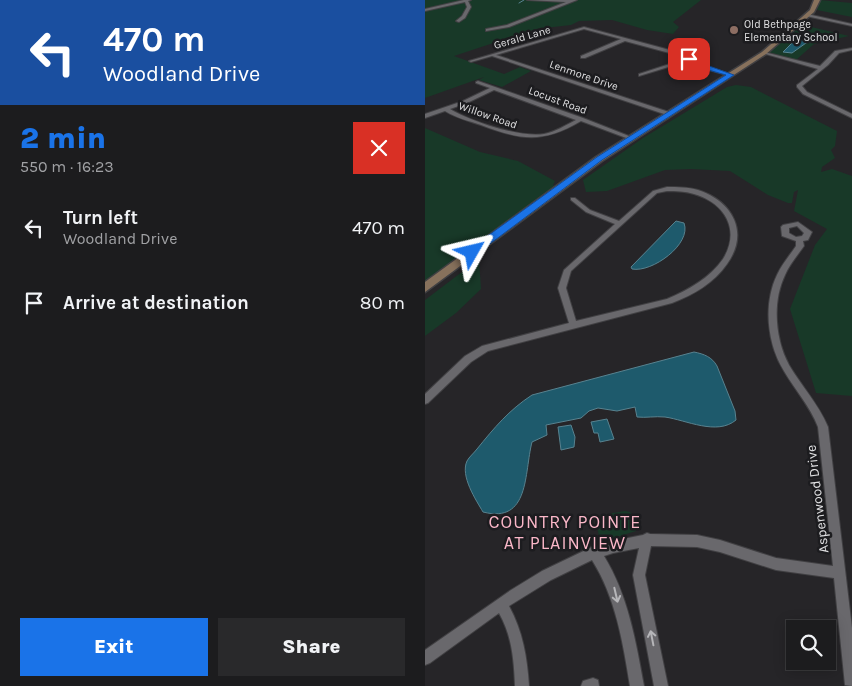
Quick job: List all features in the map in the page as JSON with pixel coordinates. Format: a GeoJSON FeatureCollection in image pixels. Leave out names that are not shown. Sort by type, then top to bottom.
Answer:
{"type":"FeatureCollection","features":[{"type":"Feature","properties":{"kind":"main road"},"geometry":{"type":"LineString","coordinates":[[425,288],[573,177],[764,53],[807,16],[817,0]]}},
{"type":"Feature","properties":{"kind":"street"},"geometry":{"type":"LineString","coordinates":[[425,10],[467,0],[468,12],[458,21]]}},
{"type":"Feature","properties":{"kind":"street"},"geometry":{"type":"LineString","coordinates":[[529,0],[572,0]]}},
{"type":"Feature","properties":{"kind":"street"},"geometry":{"type":"LineString","coordinates":[[533,6],[538,0]]}},
{"type":"Feature","properties":{"kind":"street"},"geometry":{"type":"LineString","coordinates":[[487,30],[508,26],[572,0]]}},
{"type":"Feature","properties":{"kind":"street"},"geometry":{"type":"LineString","coordinates":[[540,7],[547,9]]}},
{"type":"Feature","properties":{"kind":"street"},"geometry":{"type":"LineString","coordinates":[[807,16],[852,25]]}},
{"type":"Feature","properties":{"kind":"street","name":"Gerald Lane"},"geometry":{"type":"LineString","coordinates":[[471,61],[579,30],[588,29],[625,39]]}},
{"type":"Feature","properties":{"kind":"street"},"geometry":{"type":"LineString","coordinates":[[583,57],[625,39],[679,54],[703,67],[731,75]]}},
{"type":"Feature","properties":{"kind":"street"},"geometry":{"type":"LineString","coordinates":[[850,49],[837,52],[799,88],[805,93],[852,116]]}},
{"type":"Feature","properties":{"kind":"street"},"geometry":{"type":"LineString","coordinates":[[764,53],[821,68]]}},
{"type":"Feature","properties":{"kind":"street","name":"Lenmore Drive"},"geometry":{"type":"LineString","coordinates":[[492,55],[670,114]]}},
{"type":"Feature","properties":{"kind":"street"},"geometry":{"type":"LineString","coordinates":[[641,75],[689,59]]}},
{"type":"Feature","properties":{"kind":"street","name":"Locust Road"},"geometry":{"type":"LineString","coordinates":[[478,82],[631,138]]}},
{"type":"Feature","properties":{"kind":"street"},"geometry":{"type":"LineString","coordinates":[[425,116],[493,88]]}},
{"type":"Feature","properties":{"kind":"street","name":"Willow Road"},"geometry":{"type":"LineString","coordinates":[[446,108],[455,114],[516,136],[529,137],[555,134],[581,119]]}},
{"type":"Feature","properties":{"kind":"street"},"geometry":{"type":"LineString","coordinates":[[425,400],[468,359],[485,348],[664,302],[692,291],[703,284],[727,257],[734,238],[729,216],[722,207],[704,194],[683,188],[669,188],[655,192],[577,261],[564,278],[562,288],[573,324]]}},
{"type":"Feature","properties":{"kind":"street"},"geometry":{"type":"LineString","coordinates":[[573,199],[588,211],[619,223]]}},
{"type":"Feature","properties":{"kind":"street","name":"Aspenwood Drive"},"geometry":{"type":"LineString","coordinates":[[799,239],[800,246],[779,278],[772,318],[785,364],[792,378],[811,401],[823,427],[852,685]]}},
{"type":"Feature","properties":{"kind":"street"},"geometry":{"type":"LineString","coordinates":[[647,539],[639,575],[661,686]]}},
{"type":"Feature","properties":{"kind":"street"},"geometry":{"type":"LineString","coordinates":[[425,658],[557,569],[594,552],[620,544],[647,539],[686,540],[709,544],[777,564],[840,573]]}},
{"type":"Feature","properties":{"kind":"street"},"geometry":{"type":"LineString","coordinates":[[594,552],[612,580],[628,634],[637,686]]}},
{"type":"Feature","properties":{"kind":"street"},"geometry":{"type":"LineString","coordinates":[[502,605],[518,638],[522,686]]}},
{"type":"Feature","properties":{"kind":"green space"},"geometry":{"type":"Polygon","coordinates":[[[425,0],[701,0],[673,22],[679,27],[673,34],[647,30],[612,20],[579,21],[571,25],[536,29],[454,56],[504,74],[520,67],[531,71],[502,87],[479,80],[484,77],[425,98],[425,0]]]}},
{"type":"Feature","properties":{"kind":"green space"},"geometry":{"type":"Polygon","coordinates":[[[819,0],[852,3],[852,17],[817,10],[819,0]]]}},
{"type":"Feature","properties":{"kind":"green space"},"geometry":{"type":"Polygon","coordinates":[[[803,25],[849,36],[814,44],[796,60],[768,52],[803,25]],[[801,34],[787,48],[792,53],[806,43],[821,39],[817,34],[801,34]]]}},
{"type":"Feature","properties":{"kind":"green space"},"geometry":{"type":"Polygon","coordinates":[[[736,85],[751,87],[837,131],[835,146],[831,150],[835,158],[822,167],[821,172],[832,169],[852,176],[852,396],[816,393],[790,309],[815,245],[827,229],[794,211],[798,190],[794,192],[792,203],[788,203],[768,195],[730,171],[691,169],[665,170],[607,191],[586,192],[583,180],[643,138],[727,87],[736,85]]]}},
{"type":"Feature","properties":{"kind":"green space"},"geometry":{"type":"Polygon","coordinates":[[[425,128],[480,152],[518,161],[555,181],[553,185],[558,187],[425,287],[425,128]]]}},
{"type":"Feature","properties":{"kind":"green space"},"geometry":{"type":"Polygon","coordinates":[[[479,259],[481,289],[456,313],[425,336],[425,300],[479,259]]]}},
{"type":"Feature","properties":{"kind":"green space"},"geometry":{"type":"Polygon","coordinates":[[[625,511],[630,512],[637,520],[636,531],[608,540],[599,536],[597,527],[604,516],[625,511]]]}},
{"type":"Feature","properties":{"kind":"water"},"geometry":{"type":"Polygon","coordinates":[[[801,34],[826,35],[821,39],[806,43],[792,53],[783,52],[801,34]]]}},
{"type":"Feature","properties":{"kind":"water"},"geometry":{"type":"Polygon","coordinates":[[[676,221],[684,223],[685,231],[682,240],[676,248],[659,262],[640,269],[632,269],[631,267],[676,221]]]}},
{"type":"Feature","properties":{"kind":"water"},"geometry":{"type":"Polygon","coordinates":[[[694,352],[707,356],[717,366],[735,411],[736,420],[720,427],[701,426],[665,417],[637,417],[635,407],[617,411],[598,408],[589,411],[581,418],[546,425],[547,435],[532,442],[525,481],[517,503],[509,510],[498,514],[483,512],[467,481],[465,467],[469,458],[516,407],[532,395],[694,352]]]}},
{"type":"Feature","properties":{"kind":"water"},"geometry":{"type":"Polygon","coordinates":[[[607,419],[614,439],[600,442],[598,433],[594,433],[591,422],[607,419]]]}},
{"type":"Feature","properties":{"kind":"water"},"geometry":{"type":"Polygon","coordinates":[[[571,425],[575,437],[574,447],[561,450],[558,427],[571,425]]]}},
{"type":"Feature","properties":{"kind":"waterway"},"geometry":{"type":"LineString","coordinates":[[519,3],[524,0]]}},
{"type":"Feature","properties":{"kind":"place","name":"Old Bethpage Elementary School"},"geometry":{"type":"Point","coordinates":[734,30]}},
{"type":"Feature","properties":{"kind":"district","name":"COUNTRY POINTE AT PLAINVIEW"},"geometry":{"type":"Point","coordinates":[565,532]}},
{"type":"Feature","properties":{"kind":"route"},"geometry":{"type":"LineString","coordinates":[[472,252],[599,159],[731,75],[703,67],[689,59]]}}]}
